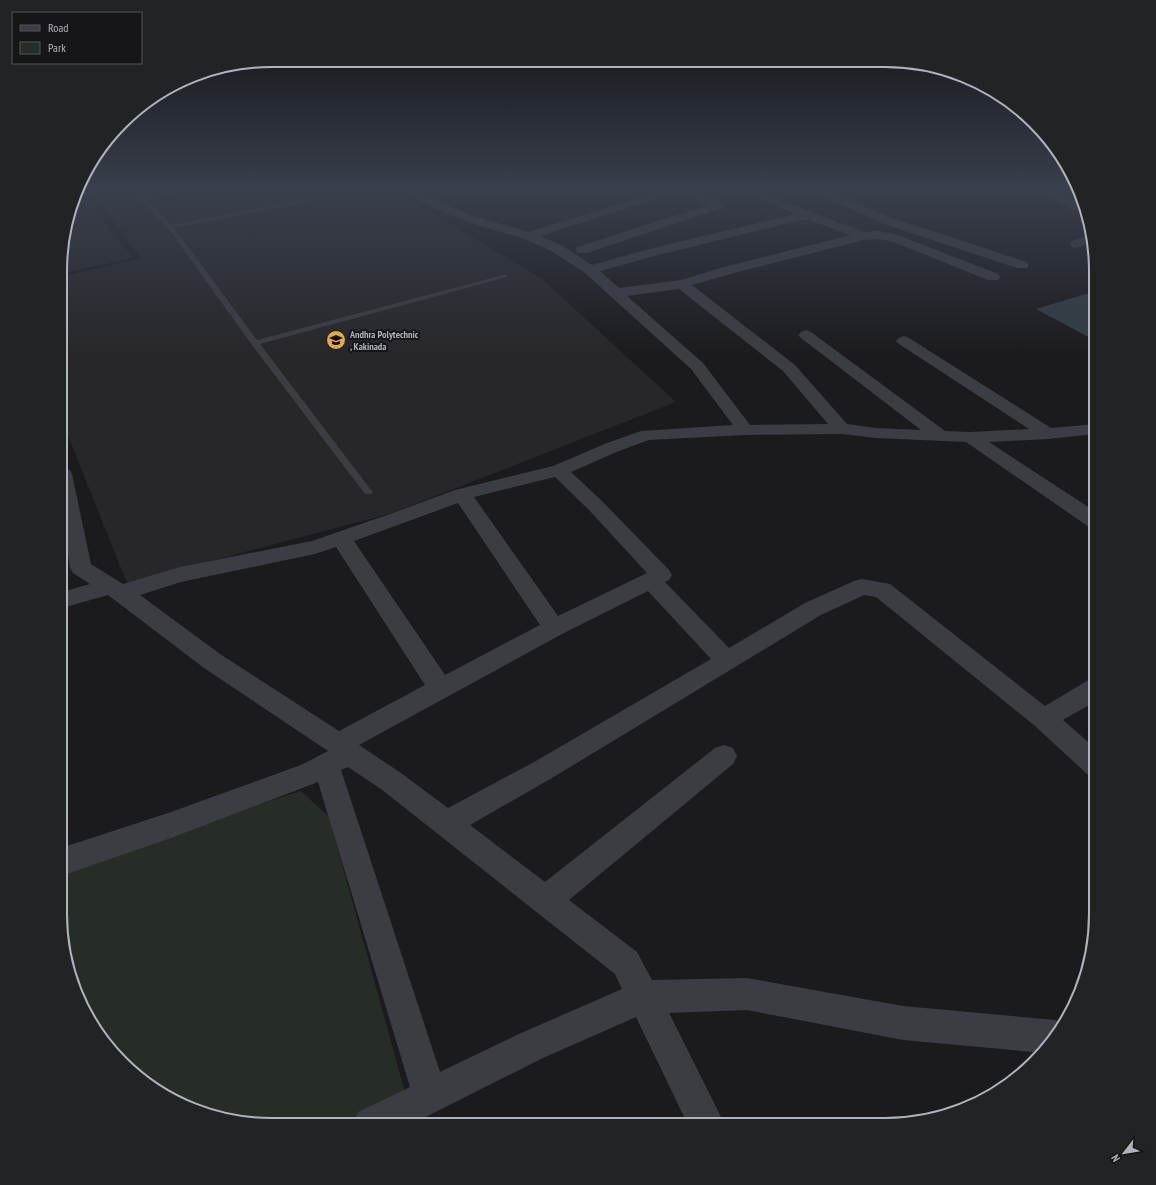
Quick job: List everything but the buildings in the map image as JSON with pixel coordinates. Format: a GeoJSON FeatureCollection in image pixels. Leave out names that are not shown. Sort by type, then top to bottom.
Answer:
{"type":"FeatureCollection","features":[{"type":"Feature","properties":{"kind":"street"},"geometry":{"type":"LineString","coordinates":[[550,245],[590,270],[697,366],[745,430]]}},
{"type":"Feature","properties":{"kind":"street"},"geometry":{"type":"LineString","coordinates":[[582,250],[597,245]]}},
{"type":"Feature","properties":{"kind":"street"},"geometry":{"type":"LineString","coordinates":[[590,270],[682,245]]}},
{"type":"Feature","properties":{"kind":"street"},"geometry":{"type":"LineString","coordinates":[[616,293],[682,284],[729,270],[827,245]]}},
{"type":"Feature","properties":{"kind":"street"},"geometry":{"type":"LineString","coordinates":[[913,245],[993,277]]}},
{"type":"Feature","properties":{"kind":"street"},"geometry":{"type":"LineString","coordinates":[[962,245],[1022,265]]}},
{"type":"Feature","properties":{"kind":"street"},"geometry":{"type":"LineString","coordinates":[[682,284],[790,368],[842,429]]}},
{"type":"Feature","properties":{"kind":"street"},"geometry":{"type":"LineString","coordinates":[[806,335],[941,436]]}},
{"type":"Feature","properties":{"kind":"street"},"geometry":{"type":"LineString","coordinates":[[904,341],[1048,434]]}},
{"type":"Feature","properties":{"kind":"street"},"geometry":{"type":"LineString","coordinates":[[67,599],[315,547],[397,519],[462,494],[558,470],[613,447],[647,435],[745,430],[842,429],[876,433],[970,437],[1048,434],[1089,430]]}},
{"type":"Feature","properties":{"kind":"street"},"geometry":{"type":"LineString","coordinates":[[970,437],[1089,517]]}},
{"type":"Feature","properties":{"kind":"street"},"geometry":{"type":"LineString","coordinates":[[67,860],[171,825],[310,773],[441,689],[554,628],[661,575],[596,506],[558,470]]}},
{"type":"Feature","properties":{"kind":"street"},"geometry":{"type":"LineString","coordinates":[[462,494],[554,628]]}},
{"type":"Feature","properties":{"kind":"street"},"geometry":{"type":"LineString","coordinates":[[67,520],[81,568],[115,590],[338,754],[391,781],[626,963],[704,1118]]}},
{"type":"Feature","properties":{"kind":"street"},"geometry":{"type":"LineString","coordinates":[[341,538],[441,689]]}},
{"type":"Feature","properties":{"kind":"street"},"geometry":{"type":"LineString","coordinates":[[650,580],[727,661]]}},
{"type":"Feature","properties":{"kind":"street"},"geometry":{"type":"LineString","coordinates":[[446,824],[543,770],[812,609],[862,587],[882,590],[1044,719],[1089,760]]}},
{"type":"Feature","properties":{"kind":"street"},"geometry":{"type":"LineString","coordinates":[[1044,719],[1089,692]]}},
{"type":"Feature","properties":{"kind":"street"},"geometry":{"type":"LineString","coordinates":[[338,754],[430,1095]]}},
{"type":"Feature","properties":{"kind":"street"},"geometry":{"type":"LineString","coordinates":[[545,901],[724,756]]}},
{"type":"Feature","properties":{"kind":"street"},"geometry":{"type":"LineString","coordinates":[[384,1118],[531,1046],[643,997],[747,994],[903,1023],[1048,1036]]}},
{"type":"Feature","properties":{"kind":"lane"},"geometry":{"type":"LineString","coordinates":[[183,245],[254,343],[368,492]]}},
{"type":"Feature","properties":{"kind":"lane"},"geometry":{"type":"LineString","coordinates":[[254,343],[505,276]]}},
{"type":"Feature","properties":{"kind":"shaded area"},"geometry":{"type":"Polygon","coordinates":[[[69,245],[123,245],[133,258],[67,272],[69,245]]]}},
{"type":"Feature","properties":{"kind":"shaded area","name":"Andhra Polytechnic , Kakinada"},"geometry":{"type":"Polygon","coordinates":[[[131,245],[486,245],[541,278],[676,402],[392,513],[127,583],[67,433],[67,275],[141,258],[131,245]]]}},
{"type":"Feature","properties":{"kind":"shaded area"},"geometry":{"type":"Polygon","coordinates":[[[1089,293],[1089,337],[1036,309],[1089,293]]]}},
{"type":"Feature","properties":{"kind":"green space"},"geometry":{"type":"Polygon","coordinates":[[[301,791],[329,817],[406,1096],[355,1118],[258,1118],[232,1114],[206,1107],[181,1097],[158,1084],[127,1058],[109,1038],[94,1016],[83,992],[74,967],[67,927],[67,865],[301,791]]]}},
{"type":"Feature","properties":{"kind":"place","name":"Andhra Polytechnic , Kakinada"},"geometry":{"type":"Point","coordinates":[336,340]}}]}
